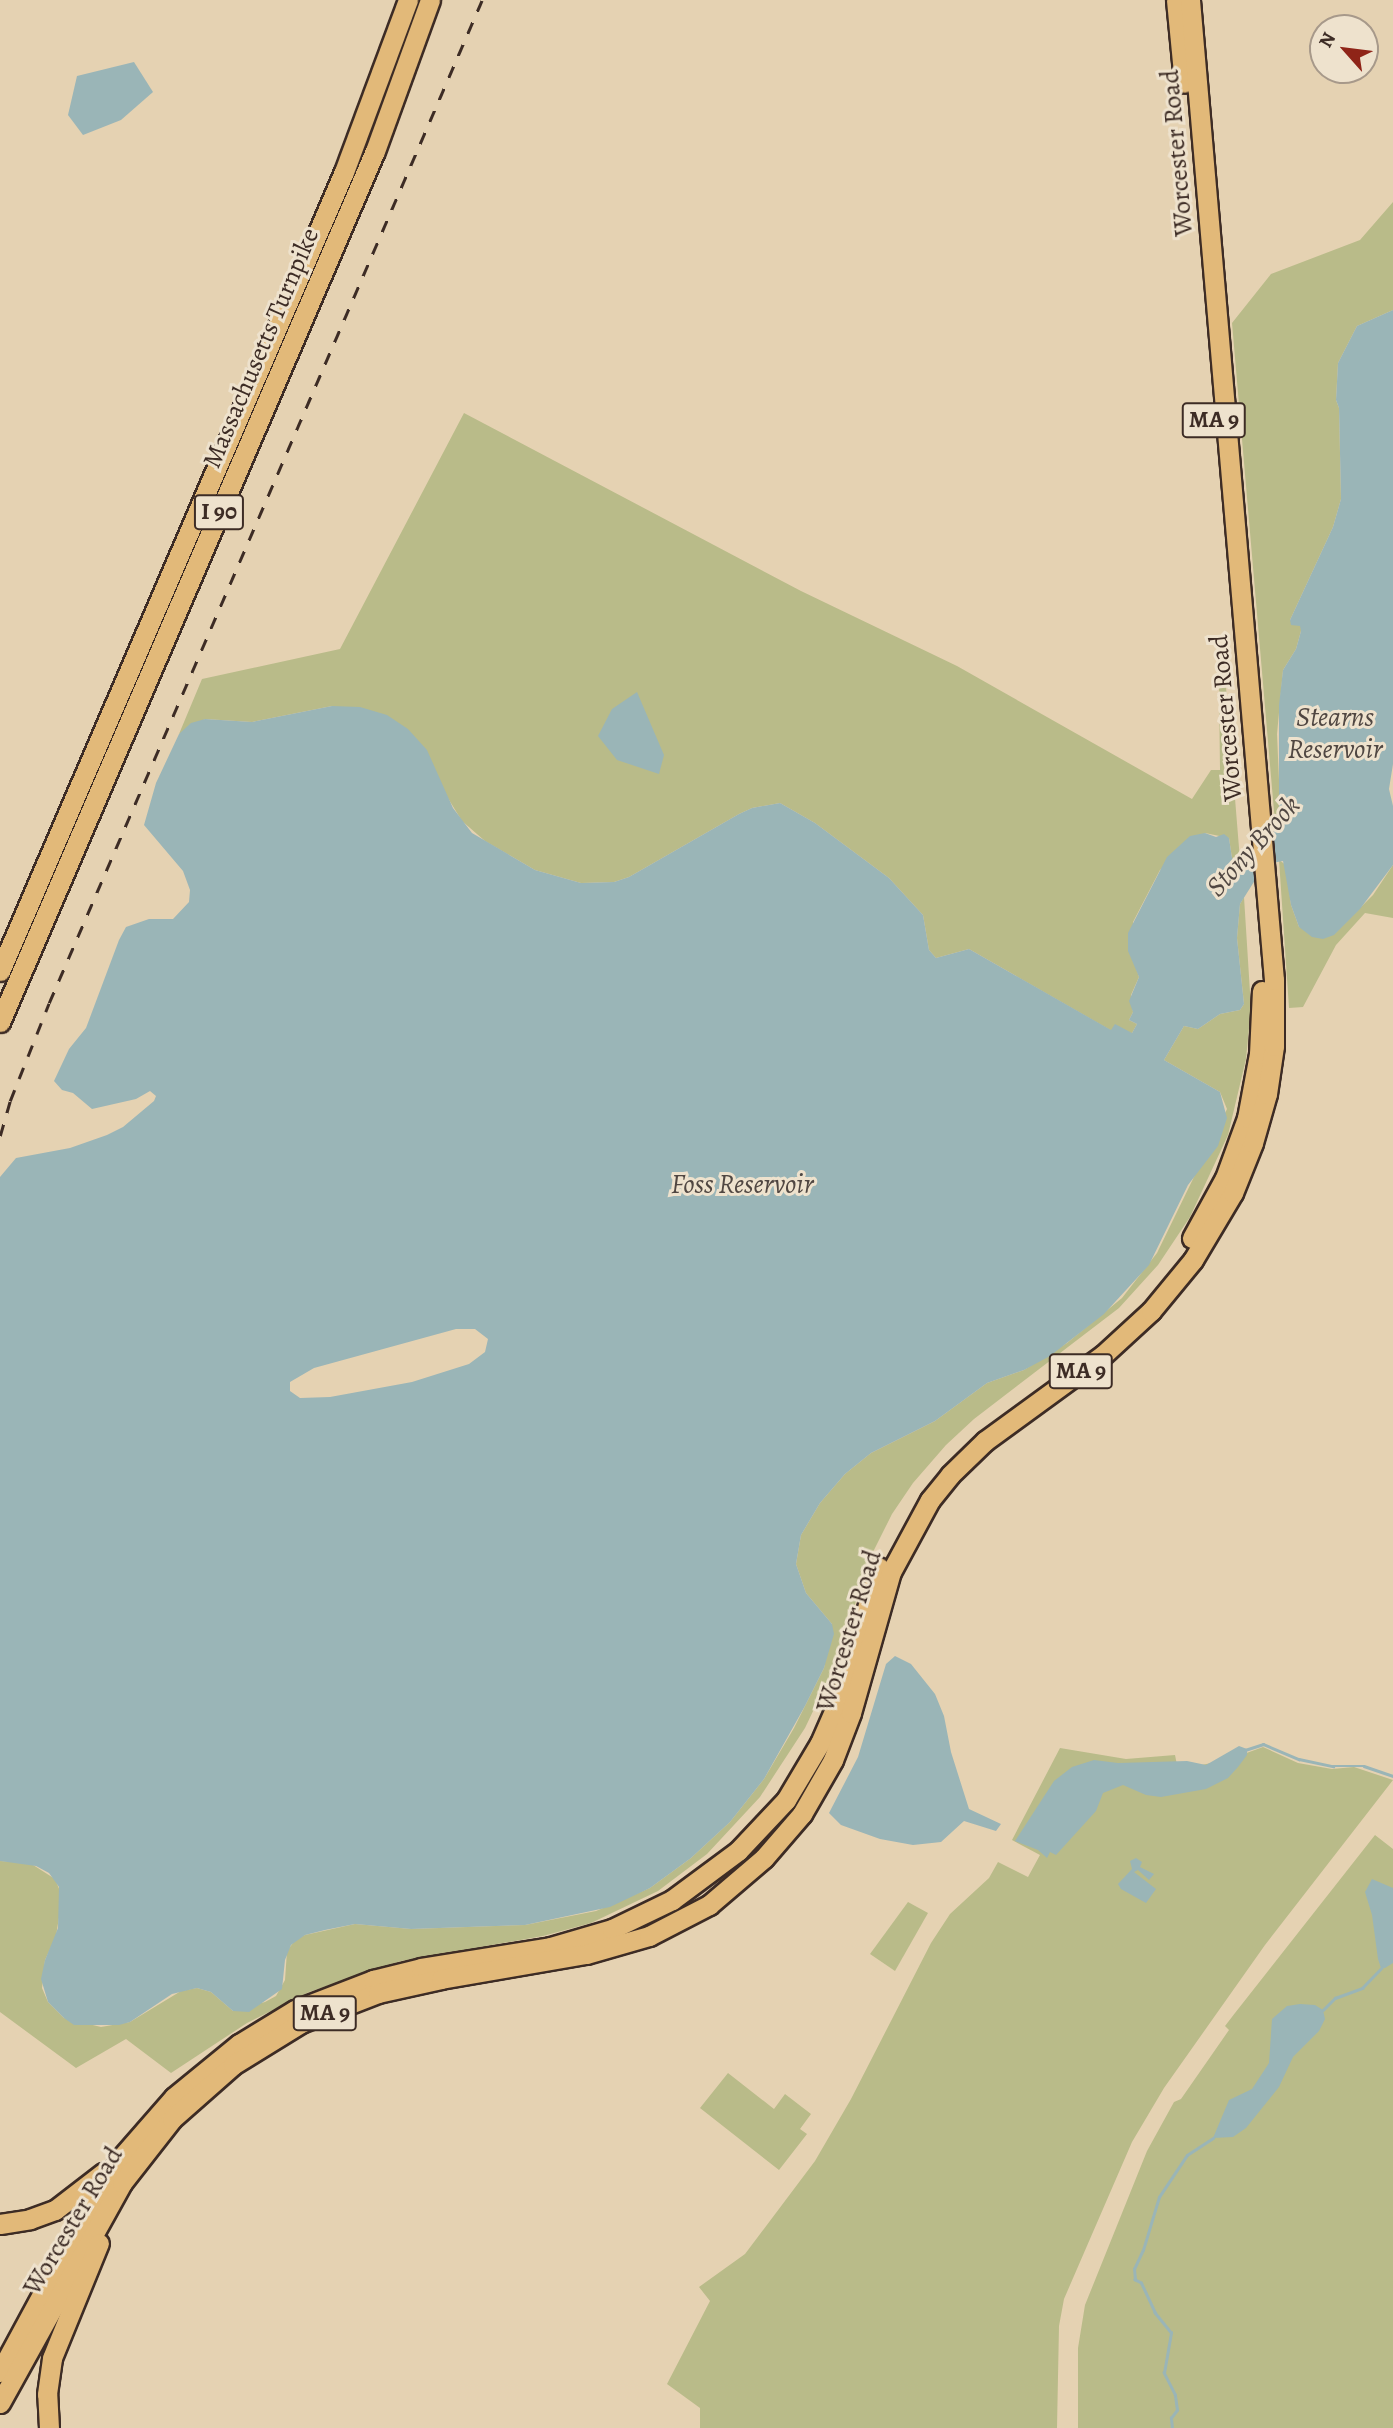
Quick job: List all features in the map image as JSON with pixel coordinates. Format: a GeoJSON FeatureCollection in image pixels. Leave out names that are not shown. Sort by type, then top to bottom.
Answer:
{"type":"FeatureCollection","features":[{"type":"Feature","properties":{"kind":"highway","name":"Massachusetts Turnpike"},"geometry":{"type":"LineString","coordinates":[[0,971],[344,172],[408,0]]}},
{"type":"Feature","properties":{"kind":"highway","name":"Massachusetts Turnpike"},"geometry":{"type":"LineString","coordinates":[[0,1022],[379,141],[430,0]]}},
{"type":"Feature","properties":{"kind":"highway","name":"Worcester Road"},"geometry":{"type":"LineString","coordinates":[[0,2403],[163,2108],[199,2074],[239,2043],[295,2010],[390,1975],[550,1947],[628,1923],[700,1882],[769,1819],[804,1773],[829,1726],[880,1566],[894,1535],[919,1493],[946,1460],[976,1432],[1094,1345],[1132,1312],[1175,1263],[1214,1200],[1243,1131],[1257,1070],[1262,1004],[1250,839],[1176,0]]}},
{"type":"Feature","properties":{"kind":"highway","name":"Worcester Road"},"geometry":{"type":"LineString","coordinates":[[0,2372],[89,2208],[141,2144],[220,2075],[259,2047],[301,2023],[354,2001],[394,1989],[578,1956],[649,1936],[709,1905],[749,1871],[786,1834],[818,1790],[840,1744],[891,1572],[930,1500],[950,1475],[985,1441],[1103,1355],[1140,1322],[1189,1267],[1227,1204],[1256,1136],[1272,1063],[1275,980],[1190,0]]}},
{"type":"Feature","properties":{"kind":"highway"},"geometry":{"type":"LineString","coordinates":[[0,2224],[36,2217],[67,2203],[141,2144]]}},
{"type":"Feature","properties":{"kind":"highway"},"geometry":{"type":"LineString","coordinates":[[49,2428],[48,2382],[55,2346],[141,2144]]}},
{"type":"Feature","properties":{"kind":"green space"},"geometry":{"type":"Polygon","coordinates":[[[1393,202],[1393,310],[1357,326],[1338,363],[1336,400],[1339,408],[1341,499],[1333,527],[1290,620],[1301,626],[1301,631],[1296,649],[1283,670],[1277,734],[1280,803],[1275,823],[1232,323],[1271,274],[1360,240],[1393,202]]]}},
{"type":"Feature","properties":{"kind":"green space"},"geometry":{"type":"Polygon","coordinates":[[[464,413],[801,591],[957,666],[1192,799],[1211,770],[1220,770],[1219,687],[1226,687],[1240,860],[1232,858],[1229,838],[1205,833],[1160,870],[1133,922],[1133,959],[1139,977],[1131,995],[1133,1012],[1129,1020],[1137,1024],[1132,1033],[1112,1031],[969,949],[936,958],[929,950],[923,915],[889,878],[815,823],[780,803],[752,808],[739,814],[629,877],[614,882],[581,883],[535,870],[485,841],[462,821],[446,795],[332,706],[252,722],[205,719],[179,734],[202,679],[340,649],[464,413]]]}},
{"type":"Feature","properties":{"kind":"green space"},"geometry":{"type":"Polygon","coordinates":[[[1279,860],[1286,865],[1291,905],[1299,927],[1334,934],[1373,895],[1393,865],[1393,918],[1365,913],[1336,945],[1303,1007],[1289,1008],[1279,860]]]}},
{"type":"Feature","properties":{"kind":"green space"},"geometry":{"type":"Polygon","coordinates":[[[1244,897],[1251,1008],[1246,1059],[1228,1135],[1190,1217],[1158,1265],[1119,1308],[974,1419],[946,1445],[913,1483],[892,1514],[869,1560],[837,1661],[805,1728],[760,1797],[707,1854],[658,1891],[591,1923],[543,1936],[401,1961],[309,1992],[247,2023],[171,2073],[126,2039],[76,2068],[0,2012],[0,1861],[30,1863],[55,1879],[60,1891],[60,1911],[56,1936],[45,1960],[42,1988],[48,2002],[64,2018],[101,2027],[130,2022],[181,1991],[197,1988],[211,1992],[233,2011],[265,2002],[276,1996],[285,1980],[287,1951],[296,1939],[305,1935],[355,1924],[411,1929],[525,1925],[596,1911],[650,1888],[691,1858],[730,1822],[764,1779],[794,1728],[824,1668],[832,1624],[806,1593],[796,1564],[801,1535],[820,1503],[845,1474],[871,1453],[935,1421],[987,1383],[1024,1370],[1067,1343],[1122,1298],[1157,1253],[1227,1109],[1220,1092],[1164,1060],[1184,1026],[1198,1029],[1220,1014],[1240,1010],[1244,1004],[1237,938],[1240,904],[1244,897]]]}},
{"type":"Feature","properties":{"kind":"green space"},"geometry":{"type":"Polygon","coordinates":[[[1263,1747],[1298,1763],[1332,1769],[1354,1767],[1393,1780],[1265,1945],[1164,2088],[1132,2142],[1064,2299],[1059,2326],[1057,2428],[700,2428],[700,2408],[667,2384],[710,2301],[699,2287],[745,2254],[815,2161],[851,2099],[931,1943],[950,1914],[989,1878],[998,1862],[1028,1877],[1040,1855],[1012,1840],[1060,1748],[1126,1759],[1175,1755],[1178,1770],[1230,1759],[1263,1747]]]}},
{"type":"Feature","properties":{"kind":"green space"},"geometry":{"type":"Polygon","coordinates":[[[1375,1835],[1393,1849],[1393,2428],[1078,2428],[1078,2348],[1085,2305],[1147,2151],[1174,2102],[1181,2099],[1229,2030],[1225,2026],[1375,1835]]]}},
{"type":"Feature","properties":{"kind":"green space"},"geometry":{"type":"Polygon","coordinates":[[[908,1902],[928,1913],[895,1971],[870,1954],[908,1902]]]}},
{"type":"Feature","properties":{"kind":"green space"},"geometry":{"type":"Polygon","coordinates":[[[728,2073],[774,2109],[785,2094],[811,2114],[800,2129],[807,2134],[779,2170],[700,2108],[728,2073]]]}},
{"type":"Feature","properties":{"kind":"water"},"geometry":{"type":"Polygon","coordinates":[[[134,62],[153,92],[121,120],[83,135],[68,115],[77,76],[134,62]]]}},
{"type":"Feature","properties":{"kind":"water","name":"Foss Reservoir"},"geometry":{"type":"Polygon","coordinates":[[[1393,310],[1393,764],[1389,789],[1393,806],[1393,865],[1360,909],[1334,935],[1323,939],[1312,937],[1299,927],[1291,905],[1283,861],[1272,863],[1257,877],[1240,904],[1237,938],[1244,1004],[1240,1010],[1220,1014],[1198,1029],[1184,1026],[1164,1060],[1220,1092],[1227,1118],[1218,1146],[1188,1185],[1149,1265],[1104,1314],[1050,1356],[1024,1370],[987,1383],[935,1421],[871,1453],[845,1474],[820,1503],[801,1535],[796,1564],[806,1593],[832,1624],[834,1634],[824,1668],[764,1779],[730,1822],[691,1858],[650,1888],[610,1907],[525,1925],[411,1929],[355,1924],[325,1930],[305,1935],[291,1945],[285,1960],[282,1989],[249,2012],[233,2011],[211,1992],[197,1988],[172,1994],[130,2022],[119,2025],[74,2025],[64,2018],[48,2002],[41,1979],[45,1960],[58,1928],[59,1887],[49,1873],[36,1866],[0,1861],[0,1177],[16,1158],[70,1148],[107,1135],[123,1127],[154,1101],[156,1096],[150,1091],[136,1099],[92,1109],[73,1093],[62,1090],[54,1081],[69,1049],[86,1028],[126,927],[149,919],[173,919],[189,902],[190,890],[183,871],[144,825],[156,783],[179,734],[191,723],[205,719],[252,722],[332,706],[360,707],[387,715],[408,729],[427,750],[453,808],[472,833],[535,870],[581,883],[614,882],[629,877],[739,814],[752,808],[780,803],[815,823],[889,878],[923,915],[929,950],[936,958],[969,949],[1111,1030],[1115,1024],[1132,1033],[1137,1024],[1129,1020],[1133,1012],[1129,1001],[1139,977],[1128,951],[1128,933],[1167,857],[1190,836],[1205,833],[1216,837],[1224,834],[1229,838],[1232,858],[1240,860],[1268,837],[1279,814],[1279,705],[1283,670],[1296,649],[1301,631],[1300,626],[1291,625],[1290,620],[1333,527],[1341,499],[1339,408],[1336,400],[1338,363],[1357,326],[1393,310]],[[456,1329],[314,1368],[290,1382],[290,1391],[300,1398],[330,1397],[412,1382],[469,1364],[485,1352],[488,1339],[475,1329],[456,1329]]]}},
{"type":"Feature","properties":{"kind":"water"},"geometry":{"type":"Polygon","coordinates":[[[637,692],[664,755],[659,774],[617,760],[598,736],[612,709],[637,692]]]}},
{"type":"Feature","properties":{"kind":"water"},"geometry":{"type":"Polygon","coordinates":[[[895,1656],[911,1664],[935,1694],[944,1716],[951,1752],[969,1809],[1001,1824],[996,1831],[964,1821],[941,1842],[913,1845],[880,1839],[841,1825],[829,1813],[858,1757],[886,1664],[895,1656]]]}},
{"type":"Feature","properties":{"kind":"water"},"geometry":{"type":"Polygon","coordinates":[[[1239,1746],[1247,1749],[1247,1755],[1238,1767],[1228,1778],[1206,1789],[1161,1797],[1146,1795],[1123,1785],[1103,1793],[1096,1811],[1056,1855],[1050,1852],[1047,1858],[1038,1850],[1015,1841],[1054,1781],[1072,1767],[1094,1760],[1118,1763],[1187,1761],[1206,1765],[1239,1746]]]}},
{"type":"Feature","properties":{"kind":"water"},"geometry":{"type":"Polygon","coordinates":[[[1136,1858],[1142,1862],[1140,1867],[1154,1874],[1149,1880],[1138,1870],[1134,1872],[1156,1889],[1146,1903],[1121,1889],[1118,1884],[1132,1869],[1130,1861],[1136,1858]]]}},
{"type":"Feature","properties":{"kind":"water"},"geometry":{"type":"Polygon","coordinates":[[[1372,1879],[1393,1888],[1393,1963],[1385,1968],[1381,1968],[1378,1959],[1372,1915],[1365,1892],[1372,1879]]]}},
{"type":"Feature","properties":{"kind":"water"},"geometry":{"type":"Polygon","coordinates":[[[1315,2005],[1323,2010],[1325,2019],[1319,2031],[1293,2057],[1279,2087],[1246,2128],[1233,2137],[1213,2138],[1229,2100],[1252,2089],[1269,2063],[1272,2019],[1287,2006],[1315,2005]]]}},
{"type":"Feature","properties":{"kind":"waterway"},"geometry":{"type":"LineString","coordinates":[[1245,1750],[1263,1744],[1299,1759],[1333,1766],[1364,1766],[1393,1776]]}},
{"type":"Feature","properties":{"kind":"waterway"},"geometry":{"type":"LineString","coordinates":[[1323,2010],[1335,1998],[1362,1988],[1381,1968]]}},
{"type":"Feature","properties":{"kind":"waterway"},"geometry":{"type":"LineString","coordinates":[[1172,2428],[1171,2418],[1177,2410],[1175,2395],[1164,2373],[1171,2333],[1155,2313],[1141,2283],[1135,2280],[1134,2269],[1143,2250],[1159,2197],[1187,2155],[1213,2138]]}},
{"type":"Feature","properties":{"kind":"railway"},"geometry":{"type":"LineString","coordinates":[[0,1136],[10,1101],[49,1003],[482,0]]}},
{"type":"Feature","properties":{"kind":"water label","name":"Stearns Reservoir"},"geometry":{"type":"Point","coordinates":[1335,733]}},
{"type":"Feature","properties":{"kind":"water label","name":"Stony Brook"},"geometry":{"type":"Point","coordinates":[1253,846]}}]}
